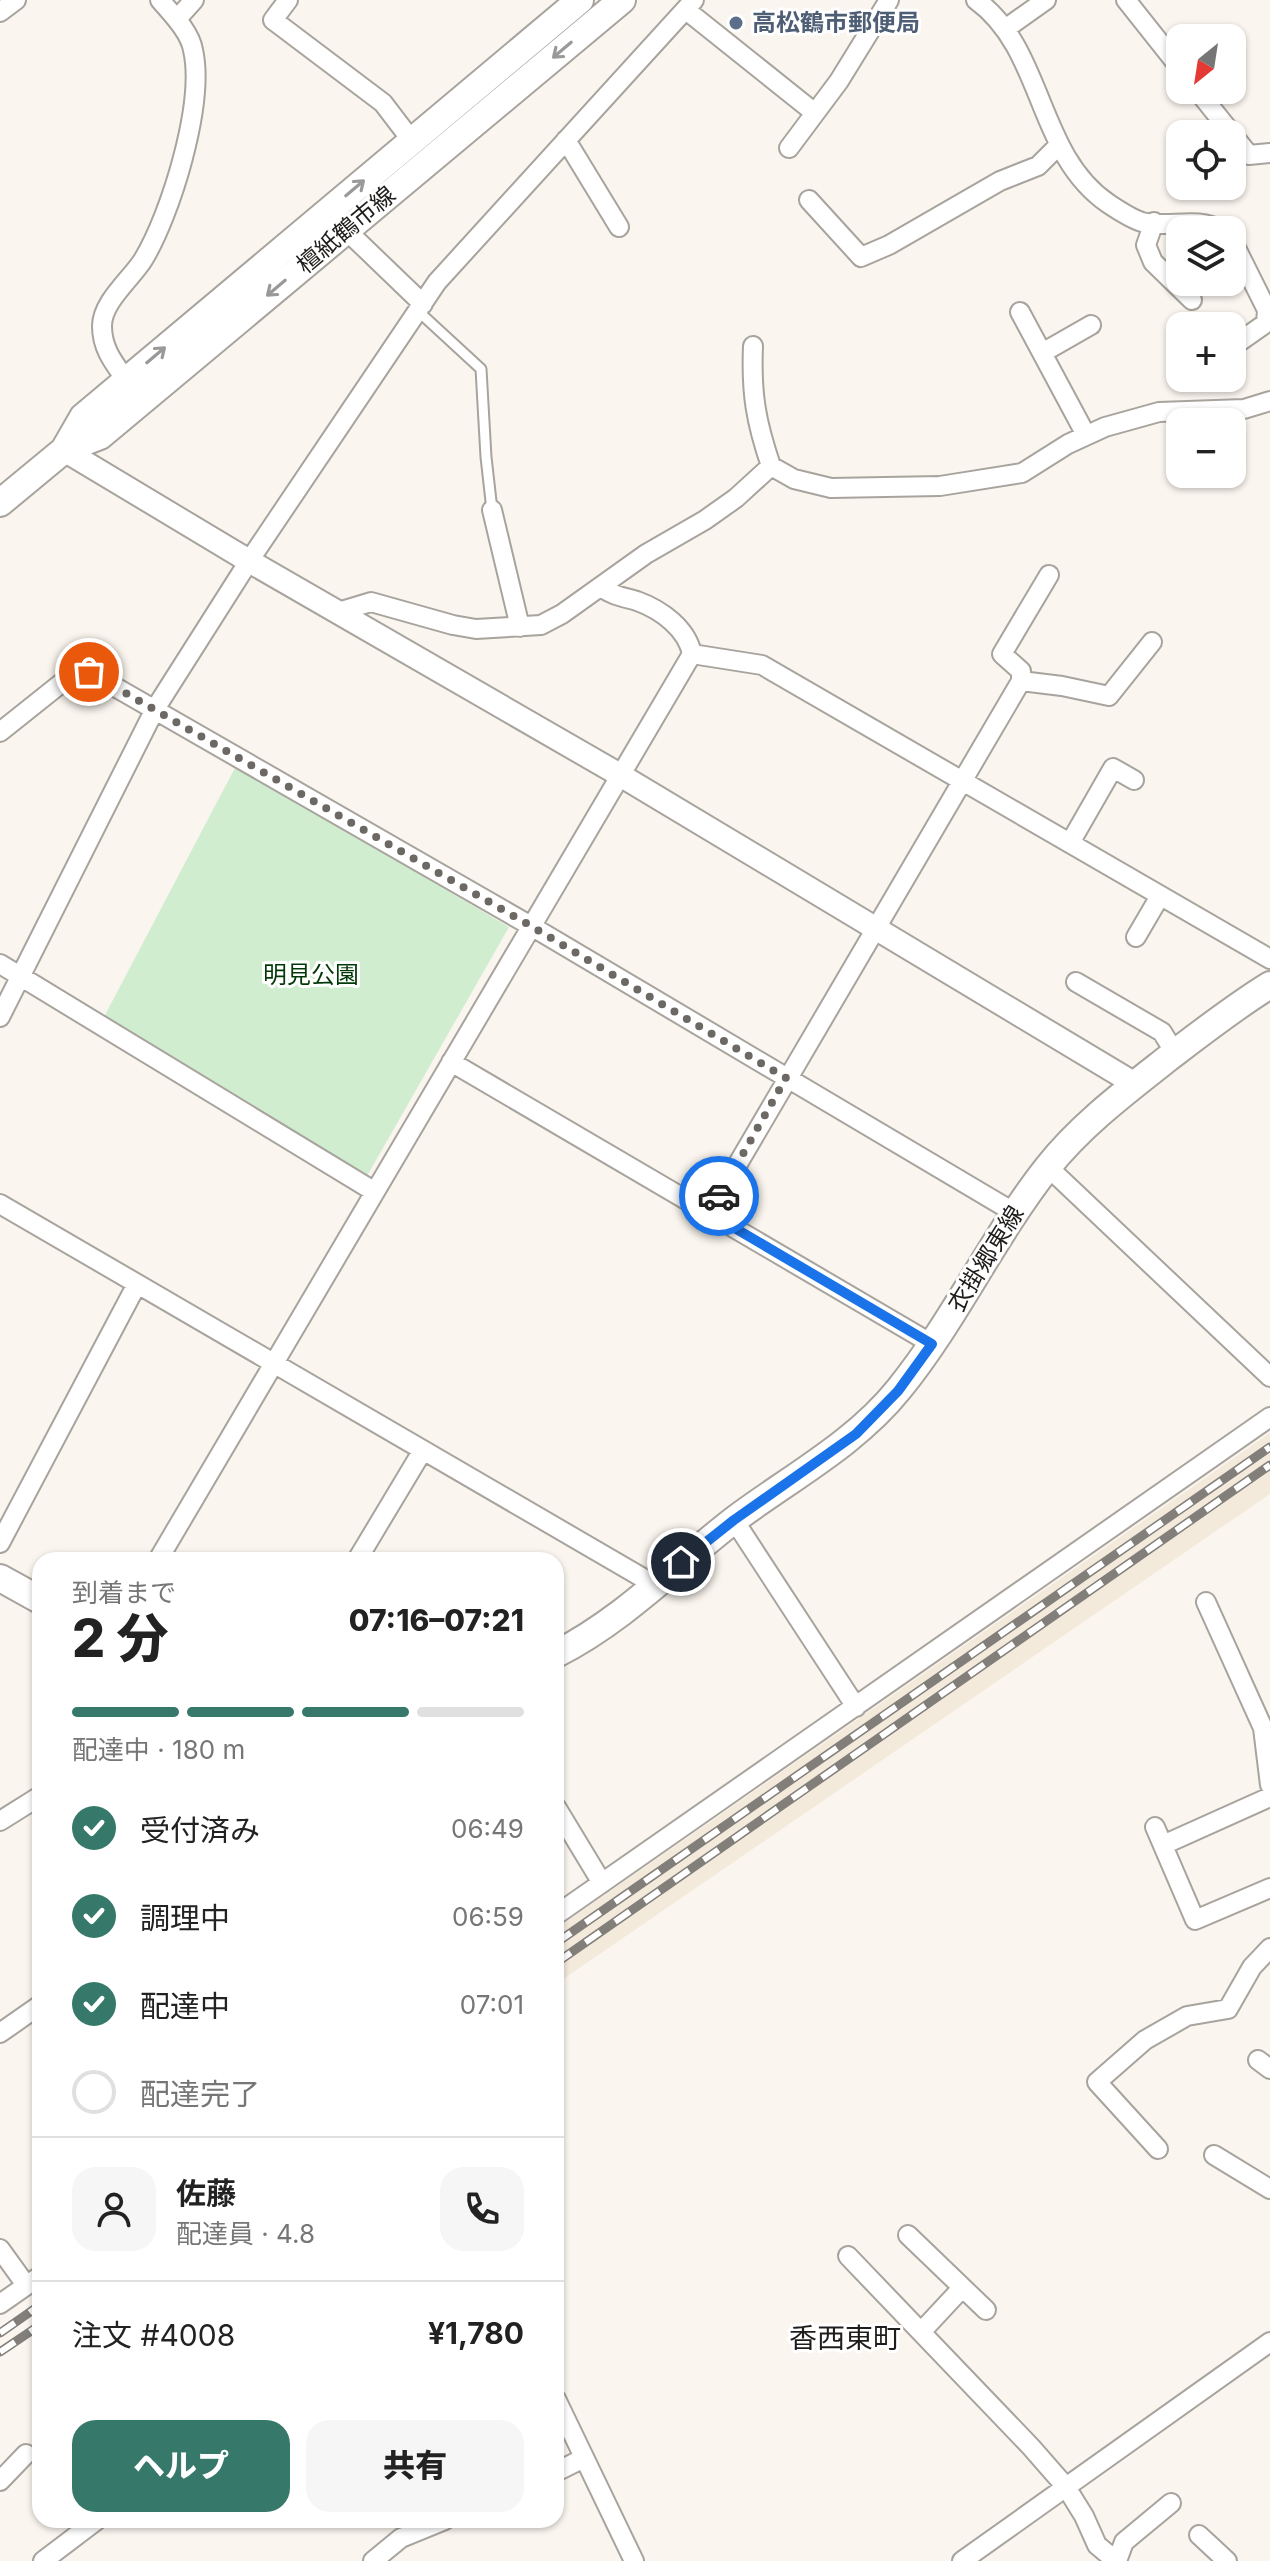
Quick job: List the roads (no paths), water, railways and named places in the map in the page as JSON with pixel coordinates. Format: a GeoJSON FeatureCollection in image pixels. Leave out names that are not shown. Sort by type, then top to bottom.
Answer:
{"type":"FeatureCollection","features":[{"type":"Feature","properties":{"kind":"main road","name":"檀紙鶴市線"},"geometry":{"type":"LineString","coordinates":[[64,450],[83,417],[580,0]]}},
{"type":"Feature","properties":{"kind":"main road","name":"檀紙鶴市線"},"geometry":{"type":"LineString","coordinates":[[0,503],[64,450],[100,436],[622,0]]}},
{"type":"Feature","properties":{"kind":"main road","name":"衣掛郷東線"},"geometry":{"type":"LineString","coordinates":[[564,1649],[597,1629],[734,1520],[856,1434],[898,1391],[932,1344],[1015,1213],[1076,1135],[1175,1053],[1235,1007],[1270,985]]}},
{"type":"Feature","properties":{"kind":"main road"},"geometry":{"type":"LineString","coordinates":[[0,1578],[32,1596]]}},
{"type":"Feature","properties":{"kind":"street"},"geometry":{"type":"LineString","coordinates":[[0,12],[16,0]]}},
{"type":"Feature","properties":{"kind":"street"},"geometry":{"type":"LineString","coordinates":[[126,380],[105,349],[102,323],[109,306],[142,262],[160,229],[178,172],[195,99],[193,48],[177,19],[160,0]]}},
{"type":"Feature","properties":{"kind":"street"},"geometry":{"type":"LineString","coordinates":[[177,19],[194,0]]}},
{"type":"Feature","properties":{"kind":"street"},"geometry":{"type":"LineString","coordinates":[[288,0],[273,20],[383,103],[412,141]]}},
{"type":"Feature","properties":{"kind":"street"},"geometry":{"type":"LineString","coordinates":[[789,148],[839,81],[889,0]]}},
{"type":"Feature","properties":{"kind":"street"},"geometry":{"type":"LineString","coordinates":[[976,0],[988,8],[1005,29],[1023,61],[1058,146],[1081,178],[1108,203],[1143,222],[1166,222]]}},
{"type":"Feature","properties":{"kind":"street"},"geometry":{"type":"LineString","coordinates":[[1005,29],[1046,0]]}},
{"type":"Feature","properties":{"kind":"street"},"geometry":{"type":"LineString","coordinates":[[1126,0],[1166,50]]}},
{"type":"Feature","properties":{"kind":"street"},"geometry":{"type":"LineString","coordinates":[[0,1017],[155,709],[249,561],[421,307],[466,248],[690,5],[815,113]]}},
{"type":"Feature","properties":{"kind":"street"},"geometry":{"type":"LineString","coordinates":[[1208,104],[1249,155],[1270,153]]}},
{"type":"Feature","properties":{"kind":"street"},"geometry":{"type":"LineString","coordinates":[[566,140],[619,227]]}},
{"type":"Feature","properties":{"kind":"street"},"geometry":{"type":"LineString","coordinates":[[809,200],[861,257],[889,245],[1000,181],[1038,166],[1058,146]]}},
{"type":"Feature","properties":{"kind":"street"},"geometry":{"type":"LineString","coordinates":[[1154,222],[1146,245],[1153,262],[1192,300]]}},
{"type":"Feature","properties":{"kind":"street"},"geometry":{"type":"LineString","coordinates":[[346,230],[421,307]]}},
{"type":"Feature","properties":{"kind":"street"},"geometry":{"type":"LineString","coordinates":[[1246,268],[1267,310],[1266,323],[1246,337]]}},
{"type":"Feature","properties":{"kind":"street"},"geometry":{"type":"LineString","coordinates":[[1020,312],[1086,435]]}},
{"type":"Feature","properties":{"kind":"street"},"geometry":{"type":"LineString","coordinates":[[1042,353],[1091,325]]}},
{"type":"Feature","properties":{"kind":"street"},"geometry":{"type":"LineString","coordinates":[[753,346],[751,389],[758,429],[771,466],[794,479],[831,488],[940,486],[1022,473],[1105,427],[1159,412],[1244,409],[1270,401]]}},
{"type":"Feature","properties":{"kind":"street"},"geometry":{"type":"LineString","coordinates":[[64,450],[249,561],[620,775],[1135,1084]]}},
{"type":"Feature","properties":{"kind":"street"},"geometry":{"type":"LineString","coordinates":[[338,612],[371,602],[476,629],[541,625],[602,587],[646,554],[705,520],[736,498],[771,466]]}},
{"type":"Feature","properties":{"kind":"street"},"geometry":{"type":"LineString","coordinates":[[492,510],[520,627]]}},
{"type":"Feature","properties":{"kind":"street"},"geometry":{"type":"LineString","coordinates":[[709,1213],[1021,681],[1021,671],[1002,654],[1049,575]]}},
{"type":"Feature","properties":{"kind":"street"},"geometry":{"type":"LineString","coordinates":[[163,1552],[692,654],[689,639],[662,614],[642,603],[611,595],[602,587]]}},
{"type":"Feature","properties":{"kind":"street"},"geometry":{"type":"LineString","coordinates":[[1021,681],[1109,696],[1152,642]]}},
{"type":"Feature","properties":{"kind":"street"},"geometry":{"type":"LineString","coordinates":[[692,654],[762,665],[1270,959]]}},
{"type":"Feature","properties":{"kind":"street"},"geometry":{"type":"LineString","coordinates":[[0,732],[69,677],[89,672],[531,926],[1015,1213]]}},
{"type":"Feature","properties":{"kind":"street"},"geometry":{"type":"LineString","coordinates":[[1070,843],[1113,768],[1134,780]]}},
{"type":"Feature","properties":{"kind":"street"},"geometry":{"type":"LineString","coordinates":[[1136,937],[1160,896]]}},
{"type":"Feature","properties":{"kind":"street"},"geometry":{"type":"LineString","coordinates":[[0,964],[375,1192]]}},
{"type":"Feature","properties":{"kind":"street"},"geometry":{"type":"LineString","coordinates":[[1076,982],[1162,1032],[1175,1053]]}},
{"type":"Feature","properties":{"kind":"street"},"geometry":{"type":"LineString","coordinates":[[451,1062],[932,1344]]}},
{"type":"Feature","properties":{"kind":"street"},"geometry":{"type":"LineString","coordinates":[[1048,1167],[1270,1377]]}},
{"type":"Feature","properties":{"kind":"street"},"geometry":{"type":"LineString","coordinates":[[0,1204],[655,1585]]}},
{"type":"Feature","properties":{"kind":"street"},"geometry":{"type":"LineString","coordinates":[[0,1543],[137,1284]]}},
{"type":"Feature","properties":{"kind":"street"},"geometry":{"type":"LineString","coordinates":[[564,1909],[1270,1417]]}},
{"type":"Feature","properties":{"kind":"street"},"geometry":{"type":"LineString","coordinates":[[362,1552],[423,1450]]}},
{"type":"Feature","properties":{"kind":"street"},"geometry":{"type":"LineString","coordinates":[[734,1520],[856,1707]]}},
{"type":"Feature","properties":{"kind":"street"},"geometry":{"type":"LineString","coordinates":[[1206,1602],[1263,1728],[1270,1785]]}},
{"type":"Feature","properties":{"kind":"street"},"geometry":{"type":"LineString","coordinates":[[1163,1845],[1270,1797]]}},
{"type":"Feature","properties":{"kind":"street"},"geometry":{"type":"LineString","coordinates":[[0,1821],[32,1801]]}},
{"type":"Feature","properties":{"kind":"street"},"geometry":{"type":"LineString","coordinates":[[564,1820],[602,1883]]}},
{"type":"Feature","properties":{"kind":"street"},"geometry":{"type":"LineString","coordinates":[[1155,1827],[1195,1920],[1270,1888]]}},
{"type":"Feature","properties":{"kind":"street"},"geometry":{"type":"LineString","coordinates":[[1158,2149],[1097,2082],[1145,2040],[1187,2016],[1228,2009],[1252,1967],[1270,1948]]}},
{"type":"Feature","properties":{"kind":"street"},"geometry":{"type":"LineString","coordinates":[[0,2033],[32,2011]]}},
{"type":"Feature","properties":{"kind":"street"},"geometry":{"type":"LineString","coordinates":[[1214,2155],[1270,2189]]}},
{"type":"Feature","properties":{"kind":"street"},"geometry":{"type":"LineString","coordinates":[[908,2235],[986,2310]]}},
{"type":"Feature","properties":{"kind":"street"},"geometry":{"type":"LineString","coordinates":[[0,2249],[32,2279]]}},
{"type":"Feature","properties":{"kind":"street"},"geometry":{"type":"LineString","coordinates":[[848,2256],[1066,2487],[1097,2545],[1117,2561],[1124,2542],[1171,2503]]}},
{"type":"Feature","properties":{"kind":"street"},"geometry":{"type":"LineString","coordinates":[[0,2304],[32,2281]]}},
{"type":"Feature","properties":{"kind":"street"},"geometry":{"type":"LineString","coordinates":[[921,2332],[962,2288]]}},
{"type":"Feature","properties":{"kind":"street"},"geometry":{"type":"LineString","coordinates":[[962,2561],[1270,2342]]}},
{"type":"Feature","properties":{"kind":"street"},"geometry":{"type":"LineString","coordinates":[[564,2416],[632,2561]]}},
{"type":"Feature","properties":{"kind":"street"},"geometry":{"type":"LineString","coordinates":[[0,2481],[26,2454]]}},
{"type":"Feature","properties":{"kind":"street"},"geometry":{"type":"LineString","coordinates":[[564,2468],[584,2458]]}},
{"type":"Feature","properties":{"kind":"street"},"geometry":{"type":"LineString","coordinates":[[43,2561],[84,2528]]}},
{"type":"Feature","properties":{"kind":"street"},"geometry":{"type":"LineString","coordinates":[[373,2561],[401,2538],[425,2528]]}},
{"type":"Feature","properties":{"kind":"street"},"geometry":{"type":"LineString","coordinates":[[1199,2535],[1227,2561]]}},
{"type":"Feature","properties":{"kind":"lane"},"geometry":{"type":"LineString","coordinates":[[421,307],[481,369],[492,510]]}},
{"type":"Feature","properties":{"kind":"railway"},"geometry":{"type":"LineString","coordinates":[[564,1937],[1270,1447]]}},
{"type":"Feature","properties":{"kind":"railway"},"geometry":{"type":"LineString","coordinates":[[564,1957],[1270,1465]]}},
{"type":"Feature","properties":{"kind":"railway"},"geometry":{"type":"LineString","coordinates":[[0,2333],[32,2311]]}},
{"type":"Feature","properties":{"kind":"railway"},"geometry":{"type":"LineString","coordinates":[[0,2352],[32,2330]]}},
{"type":"Feature","properties":{"kind":"place","name":"高松鶴市郵便局"},"geometry":{"type":"Point","coordinates":[736,23]}},
{"type":"Feature","properties":{"kind":"district","name":"香西東町"},"geometry":{"type":"Point","coordinates":[845,2338]}},
{"type":"Feature","properties":{"kind":"park label","name":"明見公園"},"geometry":{"type":"Point","coordinates":[311,975]}}]}
